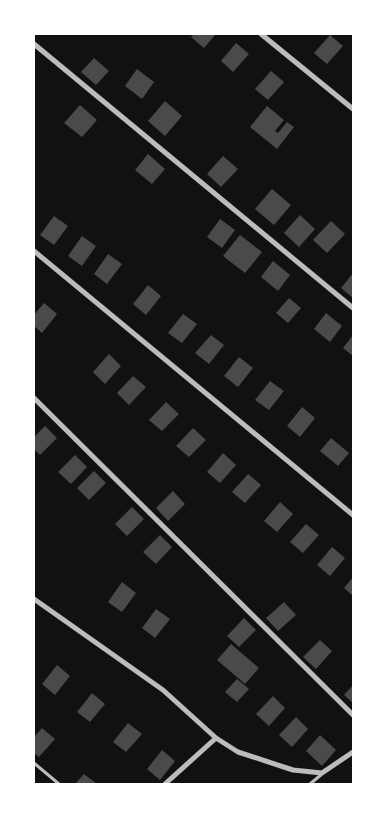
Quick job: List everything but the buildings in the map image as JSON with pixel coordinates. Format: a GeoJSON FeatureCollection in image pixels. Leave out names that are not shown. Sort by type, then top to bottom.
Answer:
{"type":"FeatureCollection","features":[{"type":"Feature","properties":{"kind":"street"},"geometry":{"type":"LineString","coordinates":[[261,34],[353,109]]}},
{"type":"Feature","properties":{"kind":"street"},"geometry":{"type":"LineString","coordinates":[[34,44],[353,308]]}},
{"type":"Feature","properties":{"kind":"street"},"geometry":{"type":"LineString","coordinates":[[34,251],[353,515]]}},
{"type":"Feature","properties":{"kind":"street"},"geometry":{"type":"LineString","coordinates":[[34,398],[353,715]]}},
{"type":"Feature","properties":{"kind":"street"},"geometry":{"type":"LineString","coordinates":[[34,599],[163,690],[216,738],[238,752],[292,770],[322,773],[353,752]]}},
{"type":"Feature","properties":{"kind":"street"},"geometry":{"type":"LineString","coordinates":[[165,784],[216,738]]}},
{"type":"Feature","properties":{"kind":"lane"},"geometry":{"type":"LineString","coordinates":[[34,762],[59,784]]}},
{"type":"Feature","properties":{"kind":"lane"},"geometry":{"type":"LineString","coordinates":[[310,784],[322,773]]}}]}
